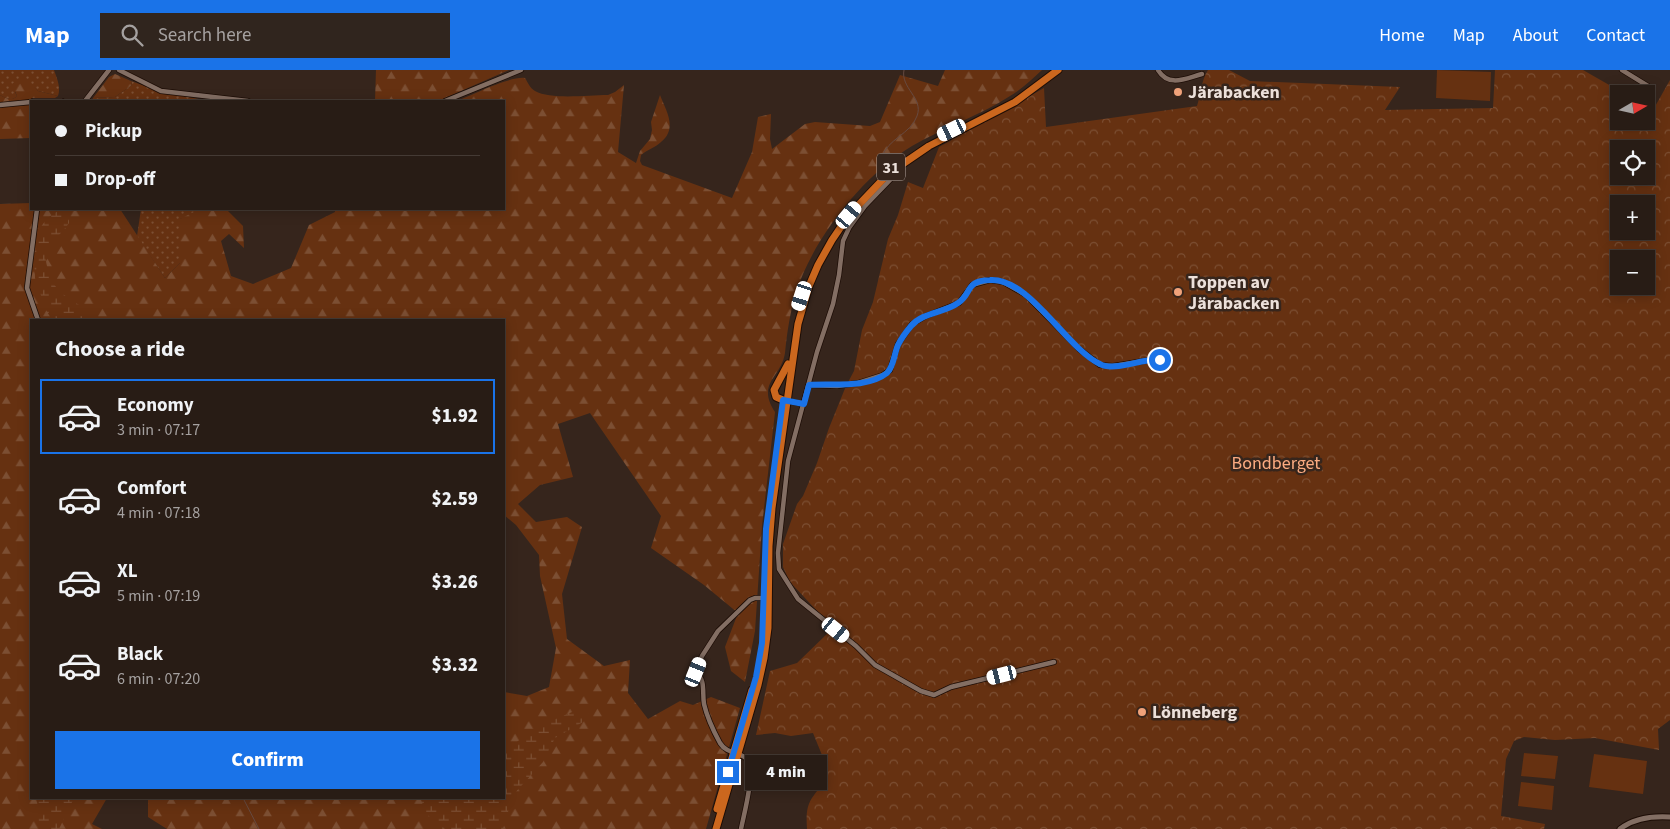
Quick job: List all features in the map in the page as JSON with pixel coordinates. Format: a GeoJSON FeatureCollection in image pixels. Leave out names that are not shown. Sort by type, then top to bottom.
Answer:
{"type":"FeatureCollection","features":[{"type":"Feature","properties":{"kind":"highway","name":"31"},"geometry":{"type":"LineString","coordinates":[[712,829],[761,673],[766,644],[770,521],[788,364],[794,324],[810,274],[830,236],[859,198],[887,170],[933,139],[1014,98],[1052,70]]}},
{"type":"Feature","properties":{"kind":"highway","name":"31"},"geometry":{"type":"LineString","coordinates":[[716,829],[759,661],[763,627],[766,520],[798,324],[818,265],[849,215],[888,174],[929,146],[1015,102],[1058,70]]}},
{"type":"Feature","properties":{"kind":"highway"},"geometry":{"type":"LineString","coordinates":[[785,400],[776,397],[774,390],[788,364]]}},
{"type":"Feature","properties":{"kind":"street"},"geometry":{"type":"LineString","coordinates":[[86,100],[110,70]]}},
{"type":"Feature","properties":{"kind":"street"},"geometry":{"type":"LineString","coordinates":[[119,70],[161,91],[239,100]]}},
{"type":"Feature","properties":{"kind":"street"},"geometry":{"type":"LineString","coordinates":[[447,100],[521,70]]}},
{"type":"Feature","properties":{"kind":"street"},"geometry":{"type":"LineString","coordinates":[[1158,70],[1163,77],[1173,81],[1202,74]]}},
{"type":"Feature","properties":{"kind":"street"},"geometry":{"type":"LineString","coordinates":[[1622,70],[1646,85]]}},
{"type":"Feature","properties":{"kind":"street"},"geometry":{"type":"LineString","coordinates":[[0,105],[30,101]]}},
{"type":"Feature","properties":{"kind":"street"},"geometry":{"type":"LineString","coordinates":[[888,174],[891,180],[865,206],[845,234],[833,304],[817,352],[787,469],[778,561],[779,569],[798,598],[856,646],[875,665],[921,691],[934,695],[951,687],[1054,662]]}},
{"type":"Feature","properties":{"kind":"street"},"geometry":{"type":"LineString","coordinates":[[37,210],[27,288],[38,319]]}},
{"type":"Feature","properties":{"kind":"street"},"geometry":{"type":"LineString","coordinates":[[809,385],[837,386],[858,384],[883,375],[890,370],[898,344],[912,324],[926,316],[959,303],[972,284],[990,280],[1003,282],[1026,295],[1035,302],[1079,349],[1100,365],[1113,366],[1156,359],[1164,362]]}},
{"type":"Feature","properties":{"kind":"street"},"geometry":{"type":"LineString","coordinates":[[785,400],[804,404]]}},
{"type":"Feature","properties":{"kind":"street"},"geometry":{"type":"LineString","coordinates":[[741,829],[750,780],[748,760],[724,749],[721,745],[705,707],[703,682],[696,672],[702,656],[718,631],[750,600],[764,598]]}},
{"type":"Feature","properties":{"kind":"street"},"geometry":{"type":"LineString","coordinates":[[1620,829],[1631,822],[1642,819],[1670,817]]}},
{"type":"Feature","properties":{"kind":"green space"},"geometry":{"type":"Polygon","coordinates":[[[0,70],[54,70],[59,86],[58,96],[38,91],[32,86],[15,92],[17,96],[15,98],[6,98],[0,95],[0,70]]]}},
{"type":"Feature","properties":{"kind":"green space"},"geometry":{"type":"Polygon","coordinates":[[[376,70],[509,70],[440,100],[375,100],[376,70]]]}},
{"type":"Feature","properties":{"kind":"green space"},"geometry":{"type":"Polygon","coordinates":[[[945,70],[1042,70],[1010,96],[986,110],[936,133],[894,158],[858,191],[842,210],[814,252],[796,293],[783,362],[769,387],[768,394],[775,412],[762,526],[755,631],[745,682],[731,671],[725,647],[738,613],[704,585],[651,548],[661,516],[590,413],[558,424],[573,477],[540,485],[518,504],[536,522],[567,517],[582,527],[562,594],[567,639],[604,666],[630,660],[628,693],[648,719],[680,701],[693,705],[711,697],[740,708],[706,829],[167,829],[148,817],[148,799],[505,799],[505,692],[527,696],[549,687],[556,648],[540,576],[539,555],[516,525],[505,516],[505,319],[30,319],[30,799],[106,799],[92,824],[102,829],[0,829],[0,204],[30,203],[30,210],[121,210],[165,278],[180,263],[180,219],[198,210],[227,210],[243,226],[244,248],[229,234],[221,241],[231,276],[253,284],[291,268],[309,225],[335,212],[335,210],[505,210],[505,100],[459,100],[510,80],[525,78],[530,87],[535,91],[542,94],[560,96],[608,95],[624,85],[618,152],[636,163],[640,151],[650,139],[651,122],[660,95],[669,119],[669,131],[659,144],[641,155],[640,161],[642,165],[732,198],[752,152],[758,117],[771,114],[770,139],[772,149],[805,124],[815,122],[870,126],[880,122],[900,75],[938,86],[945,70]]]}},
{"type":"Feature","properties":{"kind":"green space","name":"Bondberget"},"geometry":{"type":"Polygon","coordinates":[[[1208,70],[1229,70],[1250,81],[1400,87],[1385,110],[1493,108],[1495,70],[1583,70],[1610,85],[1610,130],[1655,130],[1655,106],[1670,80],[1670,720],[1658,729],[1659,750],[1595,738],[1555,740],[1524,737],[1514,741],[1506,759],[1501,816],[1545,824],[1544,829],[807,829],[808,806],[826,779],[824,760],[813,733],[791,736],[775,733],[756,735],[770,671],[797,663],[831,630],[819,613],[790,582],[783,567],[783,544],[797,504],[803,496],[846,386],[854,371],[862,330],[873,302],[888,239],[908,182],[923,188],[939,147],[1044,88],[1046,127],[1197,106],[1202,83],[1208,70]]]}},
{"type":"Feature","properties":{"kind":"green space"},"geometry":{"type":"Polygon","coordinates":[[[1437,70],[1491,72],[1490,101],[1436,98],[1437,70]]]}},
{"type":"Feature","properties":{"kind":"green space"},"geometry":{"type":"Polygon","coordinates":[[[115,74],[131,81],[132,85],[115,97],[93,98],[109,77],[115,74]]]}},
{"type":"Feature","properties":{"kind":"green space"},"geometry":{"type":"Polygon","coordinates":[[[16,81],[28,81],[38,91],[58,96],[55,98],[0,103],[0,95],[11,99],[17,96],[12,84],[16,81]]]}},
{"type":"Feature","properties":{"kind":"green space"},"geometry":{"type":"Polygon","coordinates":[[[131,81],[159,91],[203,100],[92,100],[93,98],[115,97],[132,85],[131,81]]]}},
{"type":"Feature","properties":{"kind":"green space"},"geometry":{"type":"Polygon","coordinates":[[[30,103],[30,138],[0,139],[0,107],[30,103]]]}},
{"type":"Feature","properties":{"kind":"green space"},"geometry":{"type":"Polygon","coordinates":[[[60,210],[69,210],[69,223],[49,247],[46,254],[46,262],[52,281],[60,292],[84,308],[87,316],[84,319],[51,319],[46,310],[35,278],[34,254],[42,225],[49,217],[60,210]]]}},
{"type":"Feature","properties":{"kind":"green space"},"geometry":{"type":"Polygon","coordinates":[[[141,210],[213,210],[180,219],[180,263],[165,278],[137,236],[141,210]]]}},
{"type":"Feature","properties":{"kind":"green space"},"geometry":{"type":"Polygon","coordinates":[[[577,710],[589,713],[583,722],[555,738],[543,762],[513,795],[503,829],[445,829],[425,813],[421,799],[505,799],[505,749],[548,722],[577,710]]]}},
{"type":"Feature","properties":{"kind":"green space"},"geometry":{"type":"Polygon","coordinates":[[[1524,753],[1558,756],[1555,779],[1521,776],[1524,753]]]}},
{"type":"Feature","properties":{"kind":"green space"},"geometry":{"type":"Polygon","coordinates":[[[1594,754],[1647,761],[1643,794],[1589,787],[1594,754]]]}},
{"type":"Feature","properties":{"kind":"green space"},"geometry":{"type":"Polygon","coordinates":[[[1521,782],[1554,786],[1552,810],[1518,806],[1521,782]]]}},
{"type":"Feature","properties":{"kind":"green space"},"geometry":{"type":"Polygon","coordinates":[[[37,799],[74,799],[59,829],[39,829],[37,799]]]}},
{"type":"Feature","properties":{"kind":"waterway"},"geometry":{"type":"LineString","coordinates":[[882,157],[889,146],[910,127],[917,116],[917,104],[905,82],[904,70]]}},
{"type":"Feature","properties":{"kind":"waterway"},"geometry":{"type":"LineString","coordinates":[[244,799],[259,829]]}},
{"type":"Feature","properties":{"kind":"place","name":"Järabacken"},"geometry":{"type":"Point","coordinates":[1178,92]}},
{"type":"Feature","properties":{"kind":"place","name":"Toppen av Järabacken"},"geometry":{"type":"Point","coordinates":[1178,292]}},
{"type":"Feature","properties":{"kind":"place","name":"Lönneberg"},"geometry":{"type":"Point","coordinates":[1142,712]}},
{"type":"Feature","properties":{"kind":"route"},"geometry":{"type":"LineString","coordinates":[[728,772],[756,677],[762,643],[764,547],[783,400],[804,404],[809,385],[837,386],[858,384],[887,373],[890,370],[898,344],[912,324],[926,316],[959,303],[972,284],[990,280],[1003,282],[1026,295],[1035,302],[1066,337],[1100,365],[1113,366],[1160,360]]}}]}
